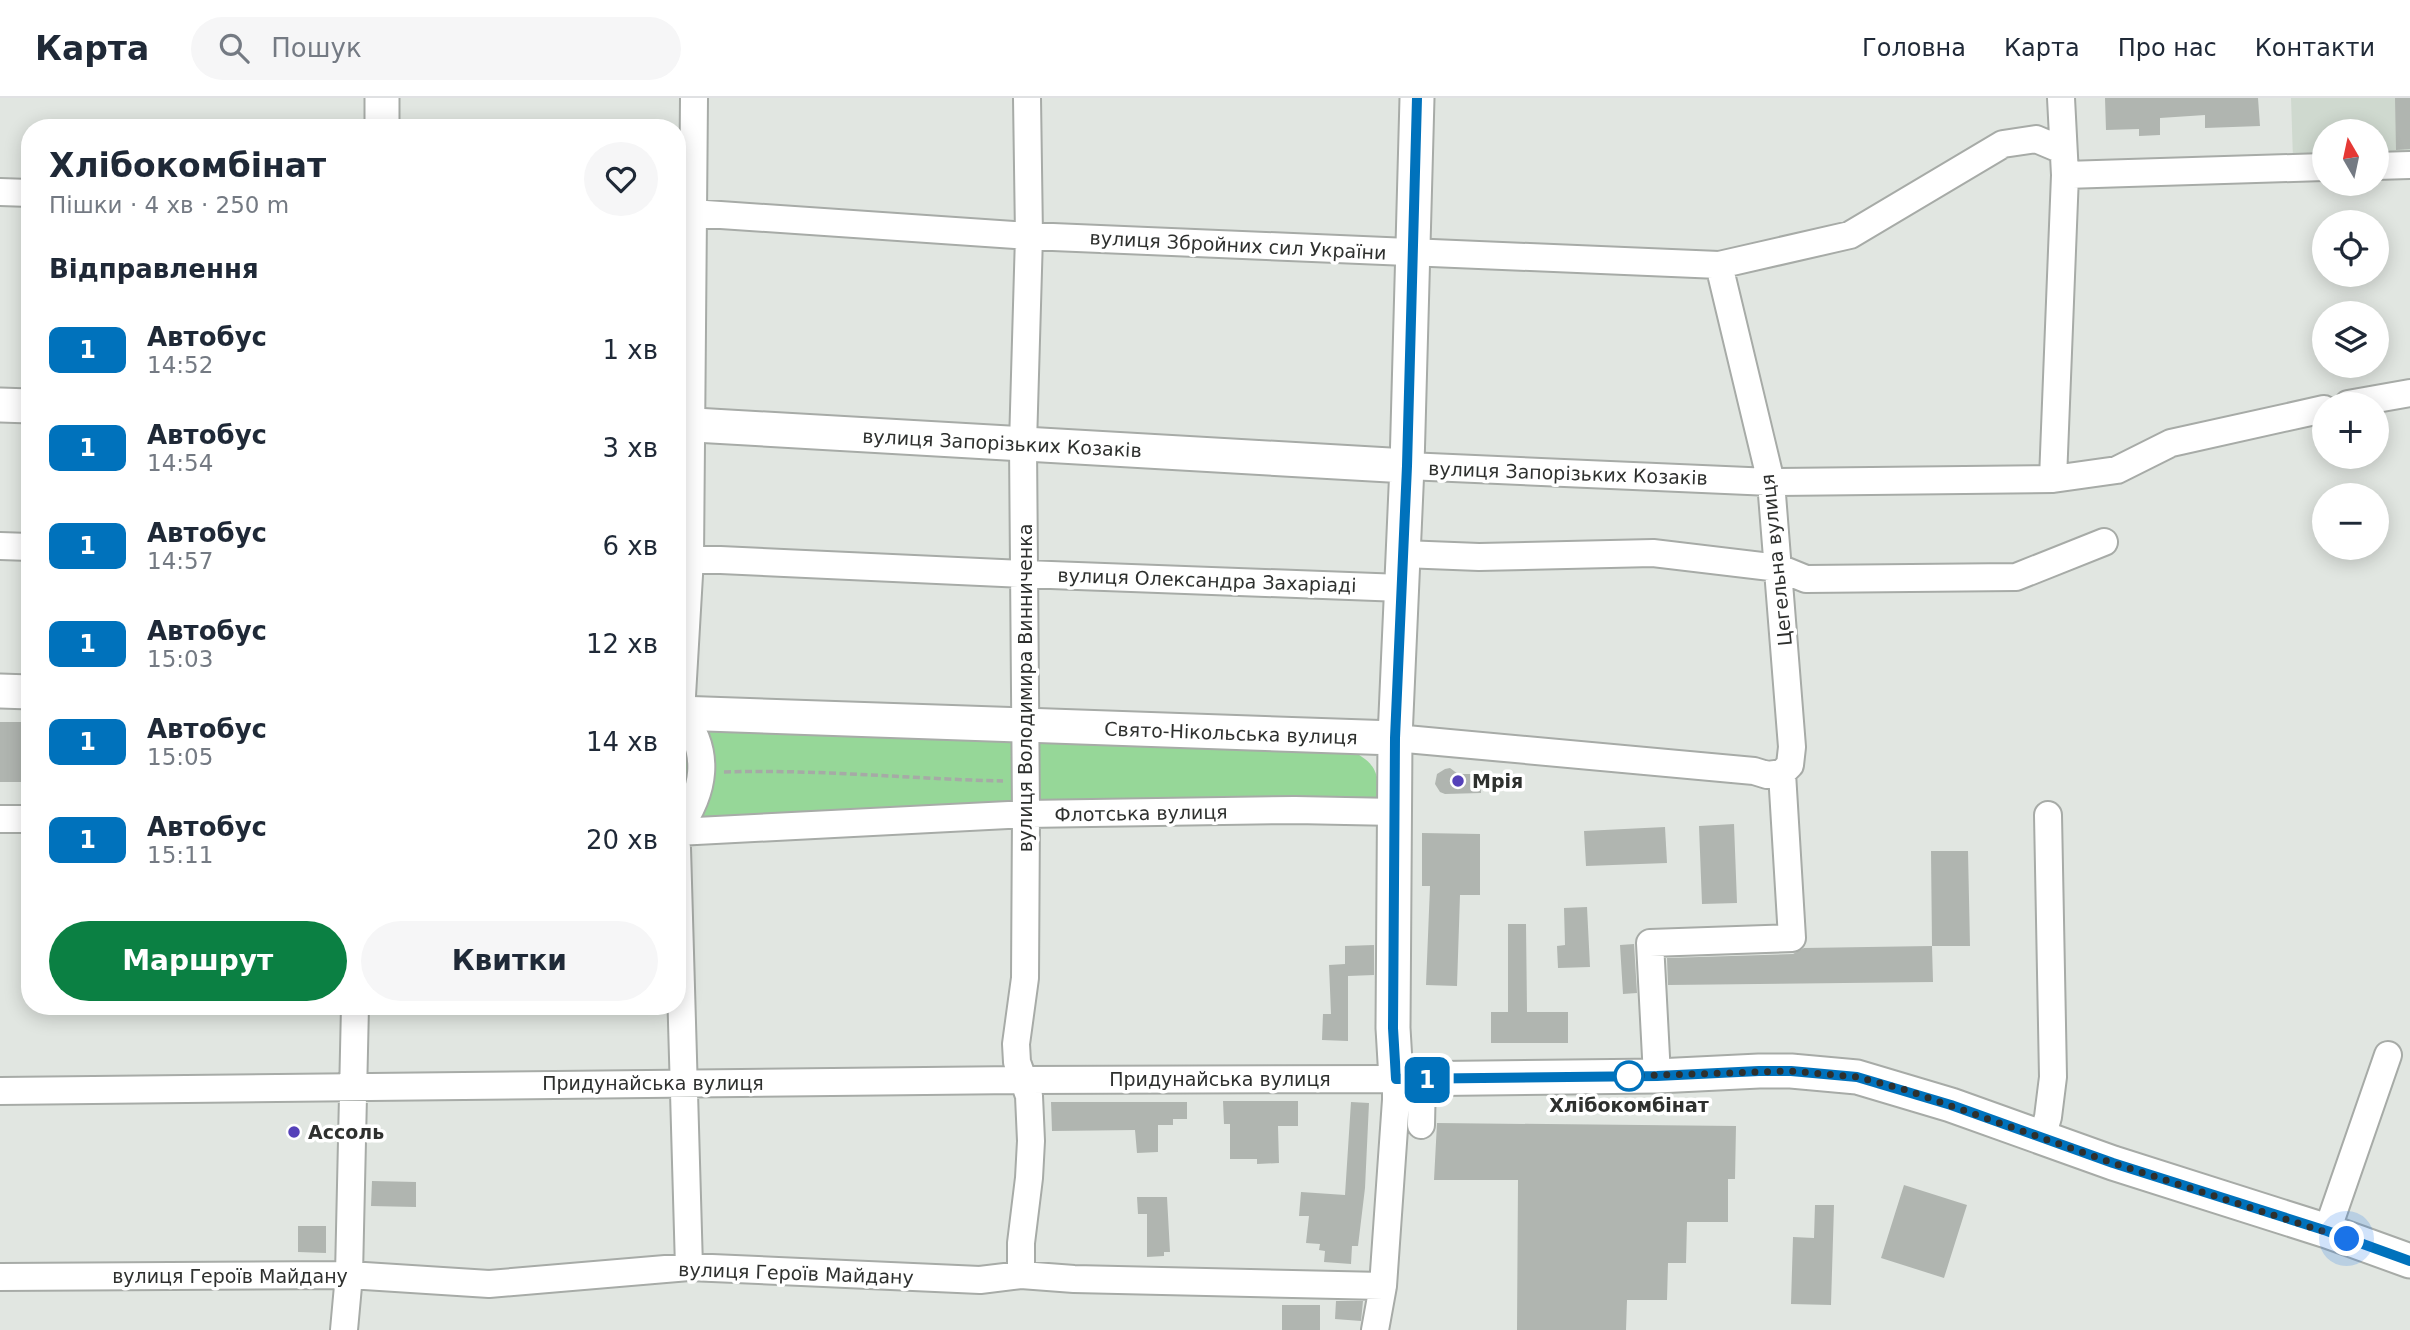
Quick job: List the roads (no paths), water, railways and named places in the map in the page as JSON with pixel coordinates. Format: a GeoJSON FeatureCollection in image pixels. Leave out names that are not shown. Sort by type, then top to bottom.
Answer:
{"type":"FeatureCollection","features":[{"type":"Feature","properties":{"kind":"main road"},"geometry":{"type":"LineString","coordinates":[[382,98],[382,119]]}},
{"type":"Feature","properties":{"kind":"main road"},"geometry":{"type":"LineString","coordinates":[[1409,1079],[1393,1028],[1395,738],[1407,466],[1417,98]]}},
{"type":"Feature","properties":{"kind":"main road"},"geometry":{"type":"LineString","coordinates":[[0,405],[21,406]]}},
{"type":"Feature","properties":{"kind":"main road","name":"вулиця Запорізьких Козаків"},"geometry":{"type":"LineString","coordinates":[[686,424],[1407,466]]}},
{"type":"Feature","properties":{"kind":"main road"},"geometry":{"type":"LineString","coordinates":[[0,691],[21,692]]}},
{"type":"Feature","properties":{"kind":"main road","name":"Свято-Нікольська вулиця"},"geometry":{"type":"LineString","coordinates":[[686,713],[1395,738]]}},
{"type":"Feature","properties":{"kind":"main road","name":"Придунайська вулиця"},"geometry":{"type":"LineString","coordinates":[[1409,1079],[1657,1076],[1791,1071],[1857,1077],[1906,1090],[2113,1163],[2327,1231],[2410,1261]]}},
{"type":"Feature","properties":{"kind":"street"},"geometry":{"type":"LineString","coordinates":[[686,200],[694,98]]}},
{"type":"Feature","properties":{"kind":"street","name":"вулиця Володимира Винниченка"},"geometry":{"type":"LineString","coordinates":[[1021,1275],[1021,1243],[1031,1141],[1030,1111],[1024,1080],[1017,1062],[1016,1044],[1025,978],[1023,444],[1029,236],[1027,98]]}},
{"type":"Feature","properties":{"kind":"street"},"geometry":{"type":"LineString","coordinates":[[2053,479],[2063,162],[2061,98]]}},
{"type":"Feature","properties":{"kind":"street","name":"вулиця Збройних сил України"},"geometry":{"type":"LineString","coordinates":[[686,213],[1029,236],[1719,265],[1850,235],[2003,144],[2036,139],[2063,162],[2312,167]]}},
{"type":"Feature","properties":{"kind":"street"},"geometry":{"type":"LineString","coordinates":[[2389,165],[2410,164]]}},
{"type":"Feature","properties":{"kind":"street"},"geometry":{"type":"LineString","coordinates":[[0,191],[21,192]]}},
{"type":"Feature","properties":{"kind":"street","name":"Цегельна вулиця"},"geometry":{"type":"LineString","coordinates":[[1719,265],[1771,482],[1792,747],[1790,765],[1782,773]]}},
{"type":"Feature","properties":{"kind":"street"},"geometry":{"type":"LineString","coordinates":[[2389,397],[2410,393]]}},
{"type":"Feature","properties":{"kind":"street","name":"вулиця Запорізьких Козаків"},"geometry":{"type":"LineString","coordinates":[[1407,466],[1771,482],[2053,479],[2117,470],[2171,443],[2312,412]]}},
{"type":"Feature","properties":{"kind":"street"},"geometry":{"type":"LineString","coordinates":[[1403,554],[1479,557],[1653,553],[1779,568],[1806,579],[2016,577],[2104,542]]}},
{"type":"Feature","properties":{"kind":"street"},"geometry":{"type":"LineString","coordinates":[[0,546],[21,547]]}},
{"type":"Feature","properties":{"kind":"street","name":"вулиця Олександра Захаріаді"},"geometry":{"type":"LineString","coordinates":[[686,558],[1024,574],[1402,587]]}},
{"type":"Feature","properties":{"kind":"street"},"geometry":{"type":"LineString","coordinates":[[686,721],[699,744],[701,773],[699,792],[686,818]]}},
{"type":"Feature","properties":{"kind":"street","name":"Свято-Нікольська вулиця"},"geometry":{"type":"LineString","coordinates":[[1395,738],[1754,771],[1767,775],[1782,773]]}},
{"type":"Feature","properties":{"kind":"street"},"geometry":{"type":"LineString","coordinates":[[1657,1076],[1650,943],[1792,938],[1782,773]]}},
{"type":"Feature","properties":{"kind":"street","name":"Флотська вулиця"},"geometry":{"type":"LineString","coordinates":[[686,831],[1026,814],[1295,810],[1396,812]]}},
{"type":"Feature","properties":{"kind":"street"},"geometry":{"type":"LineString","coordinates":[[2042,1138],[2050,1107],[2053,1077],[2048,815]]}},
{"type":"Feature","properties":{"kind":"street"},"geometry":{"type":"LineString","coordinates":[[0,819],[21,819]]}},
{"type":"Feature","properties":{"kind":"street"},"geometry":{"type":"LineString","coordinates":[[344,1330],[349,1275],[355,1015]]}},
{"type":"Feature","properties":{"kind":"street"},"geometry":{"type":"LineString","coordinates":[[683,1015],[689,1267]]}},
{"type":"Feature","properties":{"kind":"street"},"geometry":{"type":"LineString","coordinates":[[2327,1231],[2388,1055]]}},
{"type":"Feature","properties":{"kind":"street"},"geometry":{"type":"LineString","coordinates":[[1409,1079],[1421,1125]]}},
{"type":"Feature","properties":{"kind":"street"},"geometry":{"type":"LineString","coordinates":[[1376,1330],[1383,1286],[1396,1100],[1409,1079]]}},
{"type":"Feature","properties":{"kind":"street","name":"Придунайська вулиця"},"geometry":{"type":"LineString","coordinates":[[0,1091],[1024,1080],[1409,1079]]}},
{"type":"Feature","properties":{"kind":"street","name":"вулиця Героїв Майдану"},"geometry":{"type":"LineString","coordinates":[[0,1277],[349,1275],[489,1284],[689,1267],[979,1280],[1021,1275],[1074,1279],[1383,1286]]}},
{"type":"Feature","properties":{"kind":"place","name":"Мрія"},"geometry":{"type":"Point","coordinates":[1458,781]}},
{"type":"Feature","properties":{"kind":"place","name":"Хлібокомбінат"},"geometry":{"type":"Point","coordinates":[1629,1076]}},
{"type":"Feature","properties":{"kind":"place","name":"Ассоль"},"geometry":{"type":"Point","coordinates":[294,1132]}}]}
